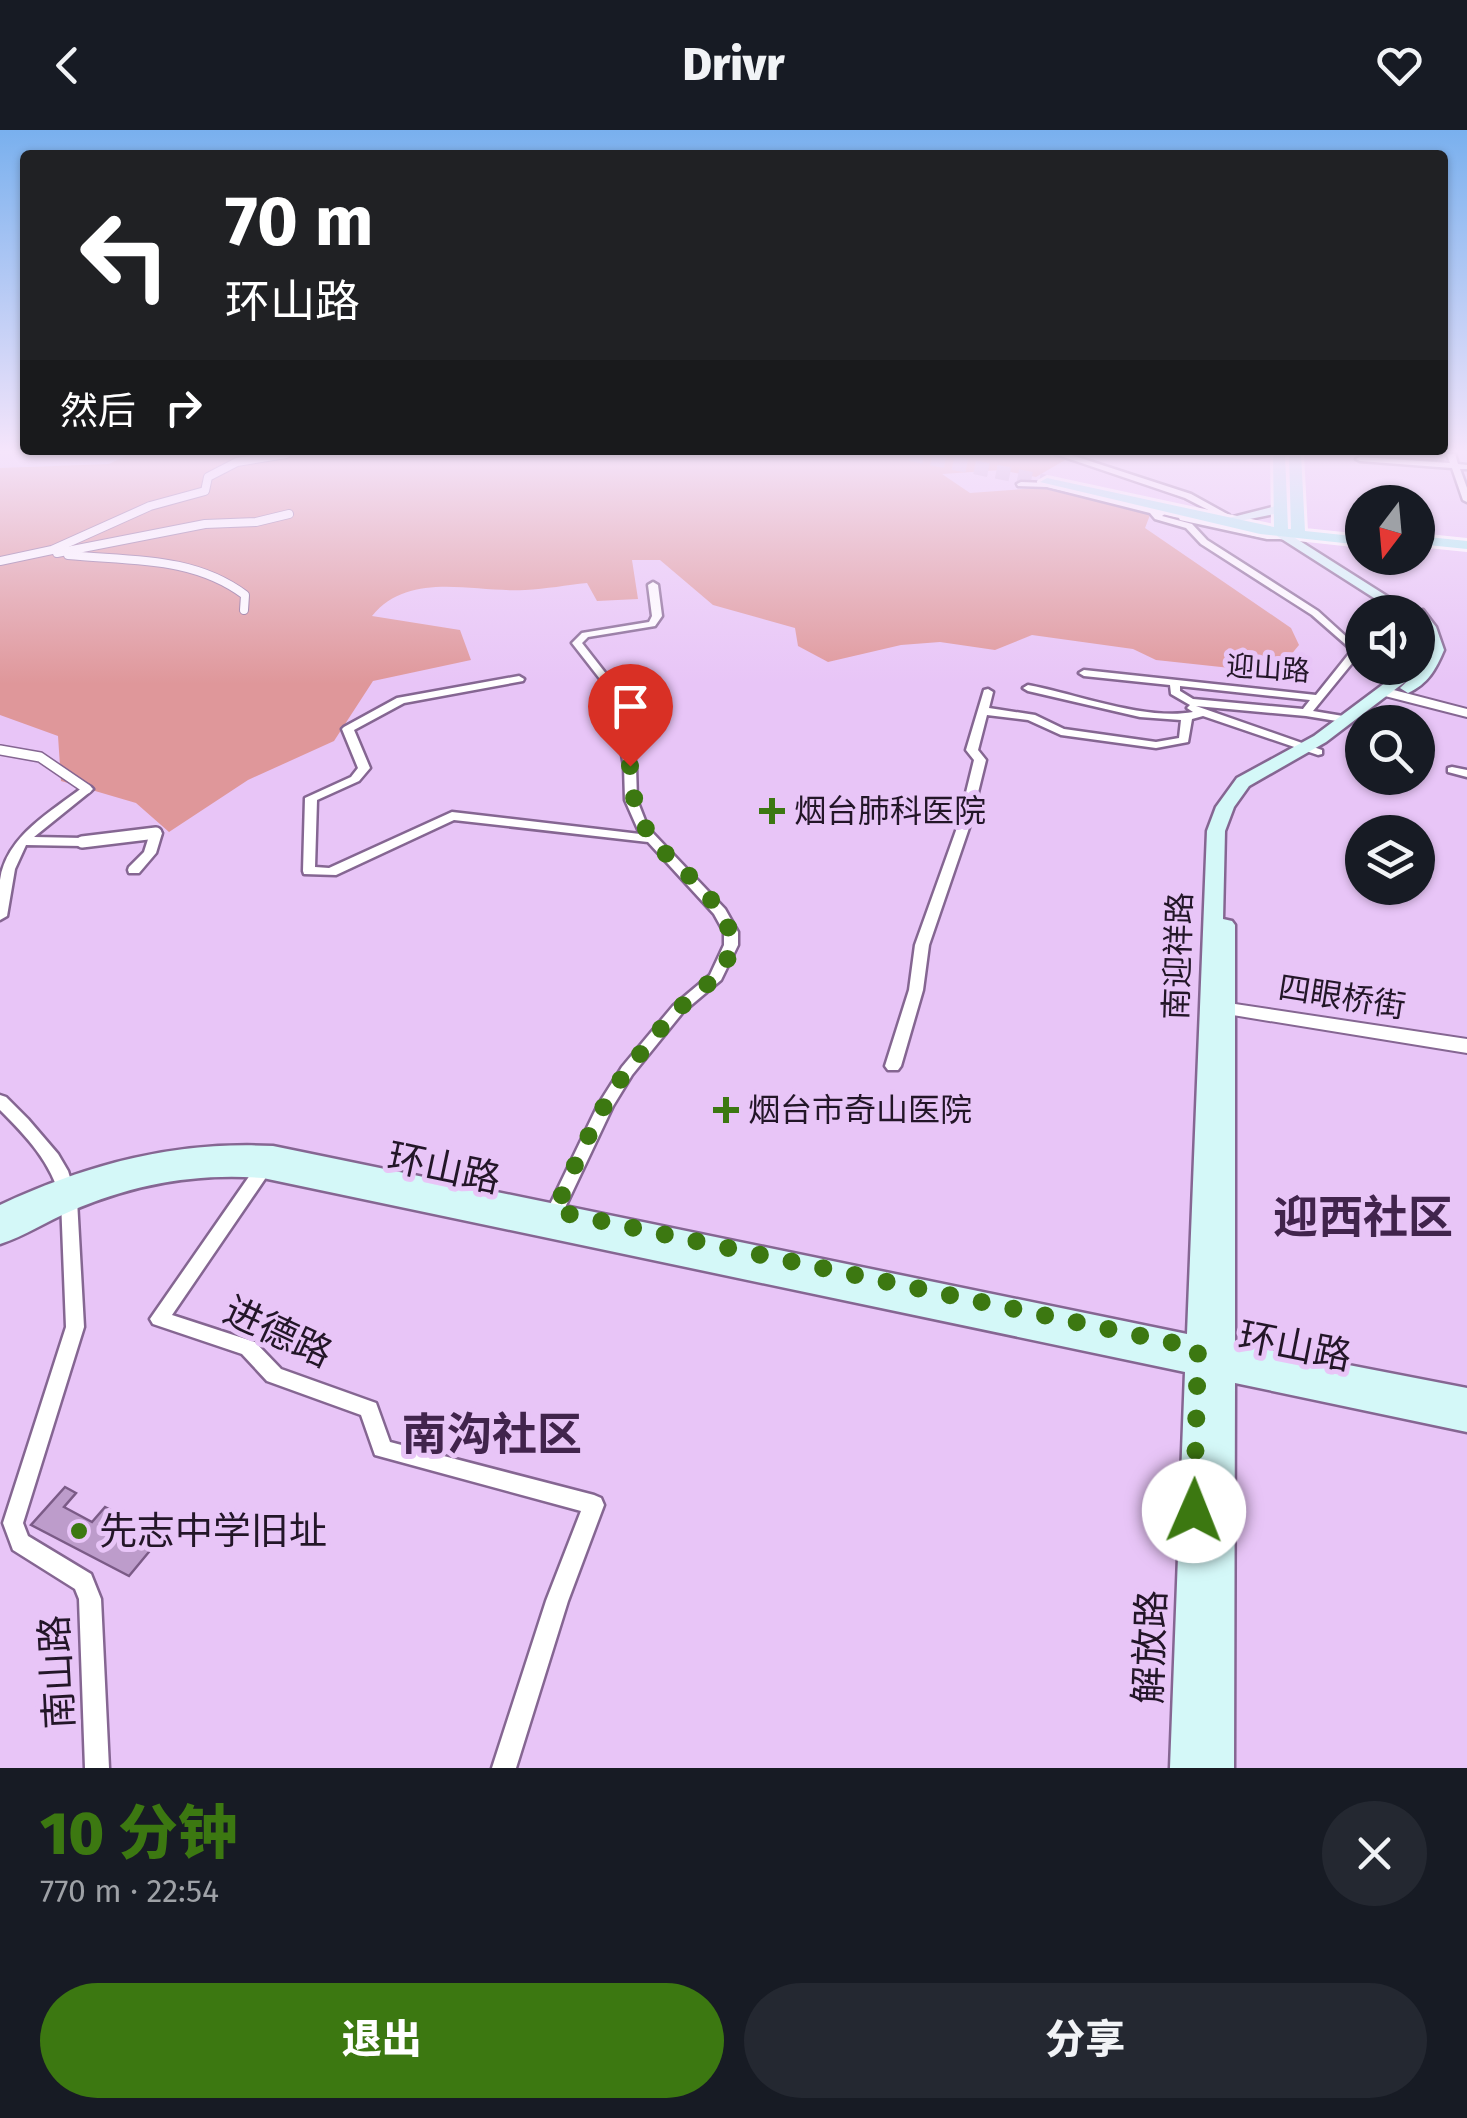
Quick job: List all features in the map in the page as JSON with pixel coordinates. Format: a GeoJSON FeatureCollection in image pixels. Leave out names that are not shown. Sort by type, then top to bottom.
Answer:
{"type":"FeatureCollection","features":[{"type":"Feature","properties":{"kind":"main road"},"geometry":{"type":"LineString","coordinates":[[1289,531],[1345,536]]}},
{"type":"Feature","properties":{"kind":"main road"},"geometry":{"type":"LineString","coordinates":[[1289,531],[1381,595]]}},
{"type":"Feature","properties":{"kind":"main road","name":"南迎祥路"},"geometry":{"type":"LineString","coordinates":[[1289,531],[1389,595]]}},
{"type":"Feature","properties":{"kind":"main road"},"geometry":{"type":"LineString","coordinates":[[1435,545],[1467,548]]}},
{"type":"Feature","properties":{"kind":"main road","name":"南迎祥路"},"geometry":{"type":"LineString","coordinates":[[1392,694],[1399,685]]}},
{"type":"Feature","properties":{"kind":"main road","name":"南迎祥路"},"geometry":{"type":"LineString","coordinates":[[1379,705],[1404,685]]}},
{"type":"Feature","properties":{"kind":"main road","name":"南迎祥路"},"geometry":{"type":"LineString","coordinates":[[1209,1358],[1216,1007],[1229,833],[1238,809],[1256,785],[1345,730]]}},
{"type":"Feature","properties":{"kind":"main road","name":"环山路"},"geometry":{"type":"LineString","coordinates":[[0,1216],[68,1193],[144,1160],[248,1152],[555,1211],[1467,1419]]}},
{"type":"Feature","properties":{"kind":"main road","name":"环山路"},"geometry":{"type":"LineString","coordinates":[[0,1234],[68,1193],[170,1170],[262,1168],[1209,1358],[1467,1400]]}},
{"type":"Feature","properties":{"kind":"main road","name":"解放路"},"geometry":{"type":"LineString","coordinates":[[1187,1768],[1209,1358]]}},
{"type":"Feature","properties":{"kind":"main road","name":"解放路"},"geometry":{"type":"LineString","coordinates":[[1209,1358],[1216,1768]]}},
{"type":"Feature","properties":{"kind":"street"},"geometry":{"type":"LineString","coordinates":[[33,555],[92,530]]}},
{"type":"Feature","properties":{"kind":"street"},"geometry":{"type":"LineString","coordinates":[[0,561],[172,530]]}},
{"type":"Feature","properties":{"kind":"street","name":"迎山路"},"geometry":{"type":"LineString","coordinates":[[1084,673],[1319,698],[1358,650],[1315,613],[1204,542],[1193,530]]}},
{"type":"Feature","properties":{"kind":"street"},"geometry":{"type":"LineString","coordinates":[[1241,530],[1278,537],[1289,531]]}},
{"type":"Feature","properties":{"kind":"street"},"geometry":{"type":"LineString","coordinates":[[55,553],[207,572],[232,583],[245,594],[244,610]]}},
{"type":"Feature","properties":{"kind":"street"},"geometry":{"type":"LineString","coordinates":[[555,1211],[581,1153],[627,1070],[678,1009],[716,976],[731,946],[731,932],[720,912],[642,828],[631,800],[630,766],[616,693],[577,643],[585,635],[652,624],[657,616],[653,585]]}},
{"type":"Feature","properties":{"kind":"street"},"geometry":{"type":"LineString","coordinates":[[519,679],[401,700],[348,729],[364,768],[355,779],[311,798],[309,872],[331,872],[452,816],[652,840]]}},
{"type":"Feature","properties":{"kind":"street"},"geometry":{"type":"LineString","coordinates":[[1175,682],[1174,692],[1190,702],[1306,712],[1345,720]]}},
{"type":"Feature","properties":{"kind":"street"},"geometry":{"type":"LineString","coordinates":[[1028,688],[1123,710],[1193,716],[1311,750]]}},
{"type":"Feature","properties":{"kind":"street"},"geometry":{"type":"LineString","coordinates":[[893,1066],[916,990],[922,945],[964,825],[980,760],[972,750],[988,692]]}},
{"type":"Feature","properties":{"kind":"street"},"geometry":{"type":"LineString","coordinates":[[1392,694],[1467,712]]}},
{"type":"Feature","properties":{"kind":"street"},"geometry":{"type":"LineString","coordinates":[[1306,712],[1317,699]]}},
{"type":"Feature","properties":{"kind":"street"},"geometry":{"type":"LineString","coordinates":[[984,711],[1030,717],[1061,732],[1156,745],[1184,740],[1193,716],[1190,702]]}},
{"type":"Feature","properties":{"kind":"street"},"geometry":{"type":"LineString","coordinates":[[0,750],[40,757],[87,788],[22,840],[8,869],[0,916]]}},
{"type":"Feature","properties":{"kind":"street"},"geometry":{"type":"LineString","coordinates":[[1452,770],[1467,774]]}},
{"type":"Feature","properties":{"kind":"street"},"geometry":{"type":"LineString","coordinates":[[22,840],[82,842],[156,834],[144,862],[134,870]]}},
{"type":"Feature","properties":{"kind":"street","name":"四眼桥街"},"geometry":{"type":"LineString","coordinates":[[1216,1007],[1467,1046]]}},
{"type":"Feature","properties":{"kind":"street"},"geometry":{"type":"LineString","coordinates":[[0,1101],[51,1154],[68,1193]]}},
{"type":"Feature","properties":{"kind":"street","name":"进德路"},"geometry":{"type":"LineString","coordinates":[[262,1168],[159,1318],[248,1348],[274,1375],[369,1409],[382,1450],[594,1505],[557,1602],[504,1768]]}},
{"type":"Feature","properties":{"kind":"street","name":"南山路"},"geometry":{"type":"LineString","coordinates":[[68,1193],[74,1327],[13,1523],[20,1544],[83,1582],[90,1599],[97,1768]]}},
{"type":"Feature","properties":{"kind":"shaded area"},"geometry":{"type":"Polygon","coordinates":[[[0,530],[1149,530],[1291,628],[1299,645],[1276,673],[1156,660],[1133,649],[1032,635],[995,650],[940,642],[901,645],[828,662],[798,646],[795,628],[713,605],[660,560],[632,560],[638,599],[597,601],[587,583],[525,590],[423,588],[387,602],[372,616],[460,630],[471,660],[373,681],[334,741],[248,780],[169,832],[136,803],[61,781],[58,736],[0,715],[0,530]]]}},
{"type":"Feature","properties":{"kind":"building","name":"先志中学旧址"},"geometry":{"type":"Polygon","coordinates":[[[65,1487],[76,1493],[64,1507],[92,1522],[105,1507],[120,1515],[109,1529],[136,1543],[144,1534],[158,1541],[129,1576],[31,1525],[65,1487]]]}},
{"type":"Feature","properties":{"kind":"place","name":"烟台肺科医院"},"geometry":{"type":"Point","coordinates":[772,811]}},
{"type":"Feature","properties":{"kind":"place","name":"烟台市奇山医院"},"geometry":{"type":"Point","coordinates":[726,1110]}},
{"type":"Feature","properties":{"kind":"place","name":"先志中学旧址"},"geometry":{"type":"Point","coordinates":[79,1531]}},
{"type":"Feature","properties":{"kind":"district","name":"迎西社区"},"geometry":{"type":"Point","coordinates":[1363,1217]}},
{"type":"Feature","properties":{"kind":"district","name":"南沟社区"},"geometry":{"type":"Point","coordinates":[492,1434]}},
{"type":"Feature","properties":{"kind":"route"},"geometry":{"type":"LineString","coordinates":[[630,766],[631,800],[642,828],[720,912],[731,932],[731,946],[716,976],[678,1009],[627,1070],[573,1169],[555,1211],[1198,1348],[1194,1511]]}}]}
